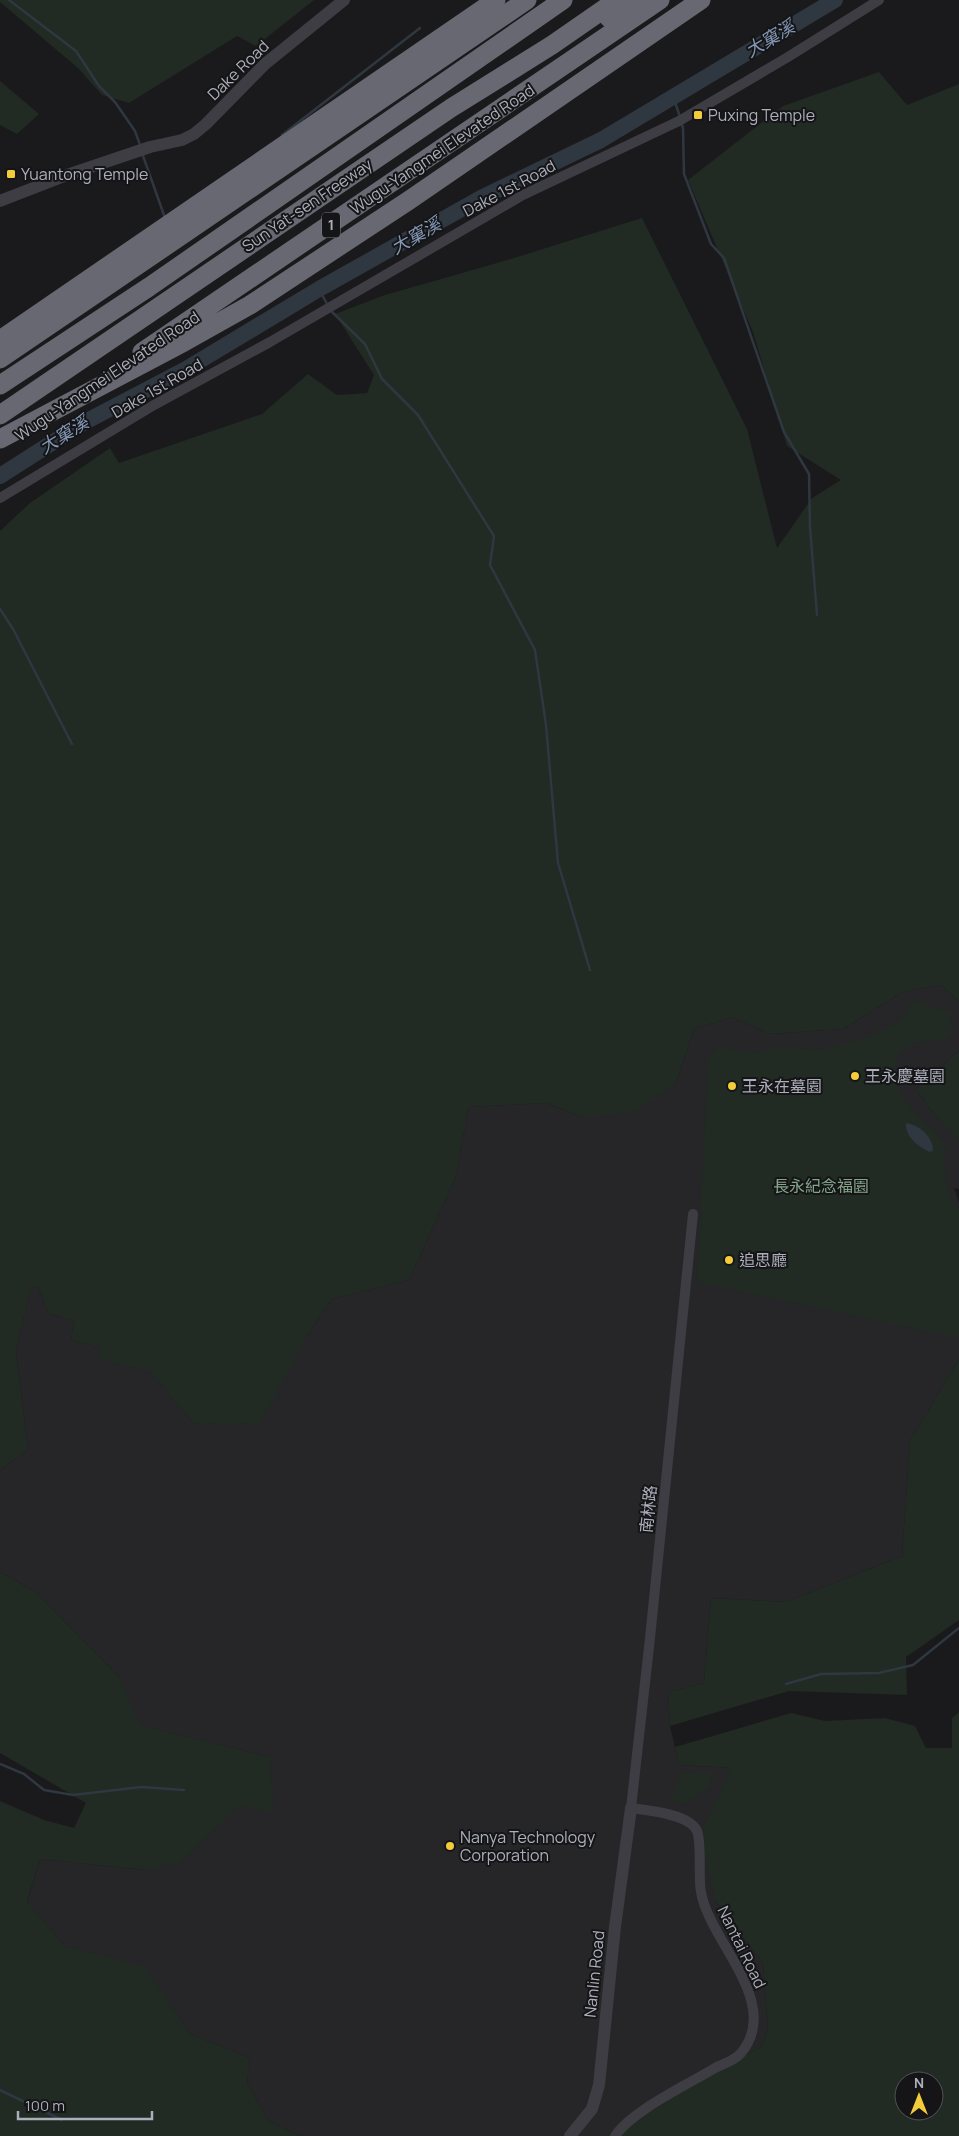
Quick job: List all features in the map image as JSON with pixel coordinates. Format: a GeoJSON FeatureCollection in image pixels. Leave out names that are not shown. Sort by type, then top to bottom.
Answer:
{"type":"FeatureCollection","features":[{"type":"Feature","properties":{"kind":"highway"},"geometry":{"type":"LineString","coordinates":[[0,367],[83,290],[179,212],[475,0]]}},
{"type":"Feature","properties":{"kind":"highway"},"geometry":{"type":"LineString","coordinates":[[0,340],[496,0]]}},
{"type":"Feature","properties":{"kind":"highway"},"geometry":{"type":"LineString","coordinates":[[0,359],[527,0]]}},
{"type":"Feature","properties":{"kind":"highway","name":"Sun Yat-sen Freeway"},"geometry":{"type":"LineString","coordinates":[[0,385],[149,287],[563,0]]}},
{"type":"Feature","properties":{"kind":"highway","name":"Sun Yat-sen Freeway"},"geometry":{"type":"LineString","coordinates":[[0,415],[451,108],[552,45],[618,0]]}},
{"type":"Feature","properties":{"kind":"highway"},"geometry":{"type":"LineString","coordinates":[[0,430],[451,122],[636,0]]}},
{"type":"Feature","properties":{"kind":"highway","name":"Wugu-Yangmei Elevated Road"},"geometry":{"type":"LineString","coordinates":[[0,448],[660,0]]}},
{"type":"Feature","properties":{"kind":"highway"},"geometry":{"type":"LineString","coordinates":[[0,439],[250,305],[408,201],[700,0]]}},
{"type":"Feature","properties":{"kind":"highway"},"geometry":{"type":"LineString","coordinates":[[451,122],[552,45]]}},
{"type":"Feature","properties":{"kind":"street","name":"Dake Road"},"geometry":{"type":"LineString","coordinates":[[0,201],[67,175],[147,148],[182,140],[194,134],[265,64],[344,0]]}},
{"type":"Feature","properties":{"kind":"street","name":"Dake 1st Road"},"geometry":{"type":"LineString","coordinates":[[0,498],[63,462],[154,405],[270,342],[523,195],[679,121],[788,57],[879,0]]}},
{"type":"Feature","properties":{"kind":"street","name":"南林路"},"geometry":{"type":"LineString","coordinates":[[631,1808],[693,1214]]}},
{"type":"Feature","properties":{"kind":"street","name":"Nanlin Road"},"geometry":{"type":"LineString","coordinates":[[570,2136],[592,2109],[599,2085],[615,1927],[631,1808]]}},
{"type":"Feature","properties":{"kind":"street","name":"Nantai Road"},"geometry":{"type":"LineString","coordinates":[[615,2136],[619,2130],[653,2104],[741,2054],[749,2039],[754,2023],[747,1987],[711,1921],[701,1893],[697,1831],[690,1823],[659,1811],[631,1808]]}},
{"type":"Feature","properties":{"kind":"shaded area"},"geometry":{"type":"Polygon","coordinates":[[[941,985],[959,1002],[959,1051],[916,1089],[933,1113],[959,1140],[959,1189],[954,1188],[959,1202],[959,1359],[910,1441],[902,1556],[786,1602],[711,1598],[704,1683],[668,1692],[670,1726],[679,1765],[731,1768],[716,1902],[763,1963],[768,2029],[761,2047],[640,2111],[606,2136],[302,2136],[269,2122],[247,2082],[250,2058],[189,2033],[145,1968],[64,1945],[27,1903],[40,1859],[145,1870],[270,1757],[139,1725],[120,1678],[36,1592],[0,1572],[0,1470],[28,1450],[16,1351],[31,1285],[38,1287],[48,1313],[74,1321],[71,1340],[99,1347],[101,1360],[150,1370],[193,1423],[307,1336],[332,1299],[409,1280],[455,1179],[469,1107],[546,1103],[580,1116],[675,1085],[694,1029],[732,1017],[769,1034],[843,1029],[904,991],[941,985]]]}},
{"type":"Feature","properties":{"kind":"shaded area"},"geometry":{"type":"Polygon","coordinates":[[[906,1123],[916,1126],[925,1133],[931,1141],[933,1151],[929,1152],[910,1137],[906,1123]]]}},
{"type":"Feature","properties":{"kind":"green space"},"geometry":{"type":"Polygon","coordinates":[[[0,0],[314,0],[256,46],[237,36],[129,103],[102,95],[78,68],[0,2],[0,0]]]}},
{"type":"Feature","properties":{"kind":"green space"},"geometry":{"type":"Polygon","coordinates":[[[879,72],[907,105],[959,84],[959,1002],[941,985],[904,991],[843,1029],[769,1034],[732,1017],[694,1029],[675,1085],[633,1113],[580,1116],[546,1103],[469,1107],[455,1179],[409,1280],[332,1299],[307,1336],[260,1424],[193,1423],[150,1371],[100,1360],[98,1347],[71,1340],[74,1321],[48,1313],[38,1287],[31,1286],[16,1351],[28,1450],[0,1470],[0,531],[30,503],[110,448],[119,463],[262,414],[308,374],[337,395],[367,393],[374,375],[335,314],[385,295],[514,258],[642,218],[747,429],[777,548],[812,498],[841,480],[787,446],[753,332],[688,180],[783,106],[879,72]]]}},
{"type":"Feature","properties":{"kind":"green space"},"geometry":{"type":"Polygon","coordinates":[[[0,81],[39,114],[17,134],[0,125],[0,81]]]}},
{"type":"Feature","properties":{"kind":"green space","name":"長永紀念福園"},"geometry":{"type":"Polygon","coordinates":[[[914,999],[934,1008],[950,1012],[952,1034],[942,1040],[920,1041],[900,1052],[892,1073],[904,1101],[945,1143],[947,1186],[959,1208],[959,1338],[697,1282],[708,1060],[719,1046],[753,1053],[781,1047],[822,1050],[864,1039],[900,1021],[914,999]]]}},
{"type":"Feature","properties":{"kind":"green space"},"geometry":{"type":"Polygon","coordinates":[[[959,1051],[958,1141],[933,1113],[916,1089],[959,1051]]]}},
{"type":"Feature","properties":{"kind":"green space"},"geometry":{"type":"Polygon","coordinates":[[[959,1359],[959,1620],[906,1657],[907,1695],[789,1691],[670,1726],[668,1692],[704,1683],[711,1598],[786,1602],[902,1556],[910,1441],[959,1359]]]}},
{"type":"Feature","properties":{"kind":"green space"},"geometry":{"type":"Polygon","coordinates":[[[0,1572],[36,1592],[120,1678],[140,1725],[270,1757],[274,1813],[241,1805],[179,1863],[145,1870],[40,1859],[27,1902],[64,1945],[145,1967],[189,2033],[250,2058],[247,2082],[269,2122],[302,2136],[0,2136],[0,1801],[44,1820],[74,1828],[86,1803],[0,1753],[0,1572]]]}},
{"type":"Feature","properties":{"kind":"green space"},"geometry":{"type":"Polygon","coordinates":[[[959,1712],[959,2136],[606,2136],[640,2111],[761,2047],[768,2029],[763,1963],[716,1902],[700,1836],[731,1768],[679,1765],[675,1747],[791,1713],[825,1721],[885,1718],[915,1726],[926,1748],[952,1748],[952,1718],[959,1712]]]}},
{"type":"Feature","properties":{"kind":"green space"},"geometry":{"type":"Polygon","coordinates":[[[682,1772],[713,1773],[709,1788],[685,1804],[671,1800],[682,1772]]]}},
{"type":"Feature","properties":{"kind":"waterway"},"geometry":{"type":"LineString","coordinates":[[9,0],[76,51],[99,86],[115,102],[135,131],[140,145]]}},
{"type":"Feature","properties":{"kind":"waterway","name":"大窠溪"},"geometry":{"type":"LineString","coordinates":[[0,476],[83,423],[186,369],[319,289],[481,198],[601,140],[835,0]]}},
{"type":"Feature","properties":{"kind":"waterway"},"geometry":{"type":"LineString","coordinates":[[282,135],[420,28]]}},
{"type":"Feature","properties":{"kind":"waterway"},"geometry":{"type":"LineString","coordinates":[[673,96],[680,117]]}},
{"type":"Feature","properties":{"kind":"waterway"},"geometry":{"type":"LineString","coordinates":[[681,122],[683,128],[684,174],[711,244],[724,258],[784,432],[809,474],[810,527],[817,615]]}},
{"type":"Feature","properties":{"kind":"waterway"},"geometry":{"type":"LineString","coordinates":[[142,153],[165,218]]}},
{"type":"Feature","properties":{"kind":"waterway"},"geometry":{"type":"LineString","coordinates":[[319,289],[327,304]]}},
{"type":"Feature","properties":{"kind":"waterway"},"geometry":{"type":"LineString","coordinates":[[329,309],[365,344],[382,379],[418,415],[494,536],[490,565],[535,650],[546,725],[558,863],[590,970]]}},
{"type":"Feature","properties":{"kind":"waterway"},"geometry":{"type":"LineString","coordinates":[[0,609],[13,629],[72,744]]}},
{"type":"Feature","properties":{"kind":"waterway"},"geometry":{"type":"LineString","coordinates":[[786,1684],[821,1674],[879,1673],[913,1665],[959,1628]]}},
{"type":"Feature","properties":{"kind":"waterway"},"geometry":{"type":"LineString","coordinates":[[0,1764],[24,1774],[44,1790],[73,1795],[141,1787],[184,1790]]}},
{"type":"Feature","properties":{"kind":"waterway"},"geometry":{"type":"LineString","coordinates":[[0,2090],[62,2120]]}},
{"type":"Feature","properties":{"kind":"place","name":"Puxing Temple"},"geometry":{"type":"Point","coordinates":[698,115]}},
{"type":"Feature","properties":{"kind":"place","name":"Yuantong Temple"},"geometry":{"type":"Point","coordinates":[11,174]}},
{"type":"Feature","properties":{"kind":"place","name":"王永慶墓園"},"geometry":{"type":"Point","coordinates":[855,1076]}},
{"type":"Feature","properties":{"kind":"place","name":"王永在墓園"},"geometry":{"type":"Point","coordinates":[732,1086]}},
{"type":"Feature","properties":{"kind":"place","name":"追思廳"},"geometry":{"type":"Point","coordinates":[729,1260]}},
{"type":"Feature","properties":{"kind":"place","name":"Nanya Technology Corporation"},"geometry":{"type":"Point","coordinates":[450,1846]}}]}
